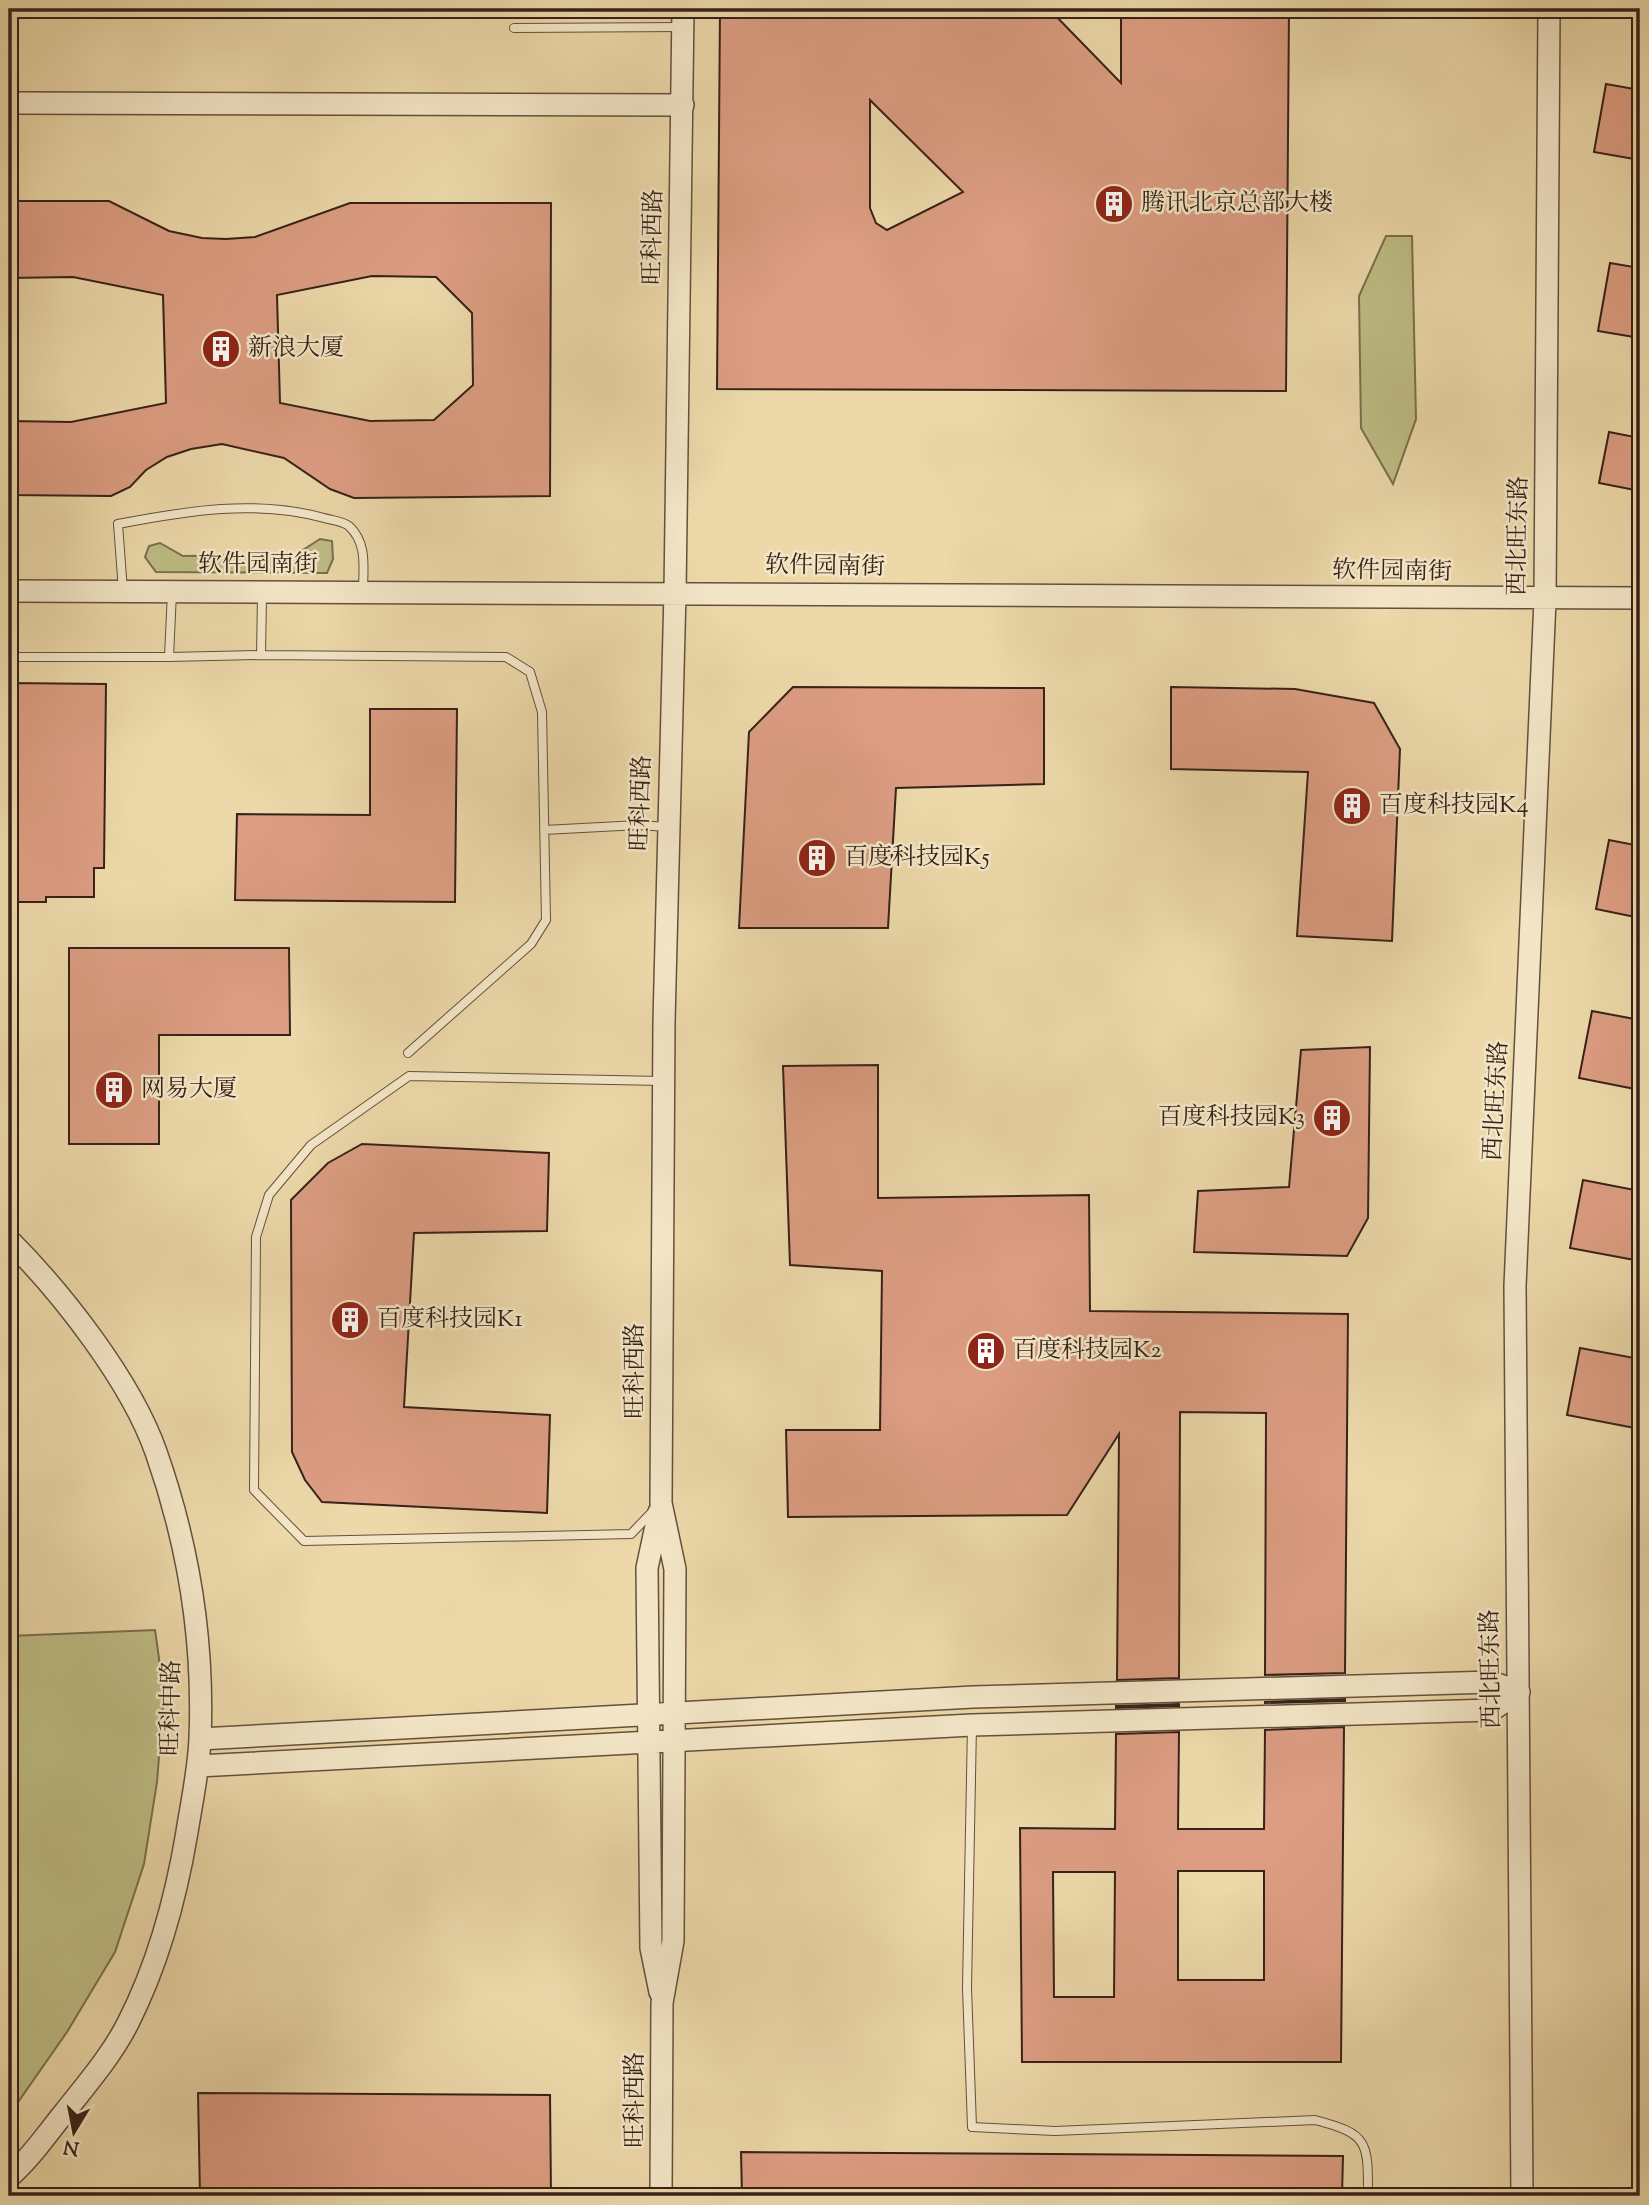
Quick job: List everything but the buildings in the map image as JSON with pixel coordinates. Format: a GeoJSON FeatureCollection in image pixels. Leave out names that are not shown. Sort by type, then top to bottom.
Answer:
{"type":"FeatureCollection","features":[{"type":"Feature","properties":{"kind":"street","name":"西北旺东路"},"geometry":{"type":"LineString","coordinates":[[1522,2196],[1515,1286],[1545,600],[1549,9]]}},
{"type":"Feature","properties":{"kind":"street","name":"旺科西路"},"geometry":{"type":"LineString","coordinates":[[661,1503],[663,1081],[667,827],[675,592],[682,18]]}},
{"type":"Feature","properties":{"kind":"street"},"geometry":{"type":"LineString","coordinates":[[9,103],[682,105]]}},
{"type":"Feature","properties":{"kind":"street","name":"软件园南街"},"geometry":{"type":"LineString","coordinates":[[9,591],[675,592],[1545,600],[1640,598]]}},
{"type":"Feature","properties":{"kind":"street","name":"旺科中路"},"geometry":{"type":"LineString","coordinates":[[9,1240],[70,1306],[109,1366],[155,1450],[193,1600],[201,1664],[201,1739],[176,1899],[128,2024],[82,2091],[21,2167],[9,2177]]}},
{"type":"Feature","properties":{"kind":"street"},"geometry":{"type":"LineString","coordinates":[[661,1503],[675,1569],[673,1941],[662,2003]]}},
{"type":"Feature","properties":{"kind":"street"},"geometry":{"type":"LineString","coordinates":[[661,1503],[647,1568],[651,1948],[662,2003]]}},
{"type":"Feature","properties":{"kind":"street"},"geometry":{"type":"LineString","coordinates":[[201,1739],[973,1697],[1492,1682],[1519,1692]]}},
{"type":"Feature","properties":{"kind":"street"},"geometry":{"type":"LineString","coordinates":[[198,1766],[972,1725],[1492,1710],[1519,1692]]}},
{"type":"Feature","properties":{"kind":"street","name":"旺科西路"},"geometry":{"type":"LineString","coordinates":[[661,2196],[662,2003]]}},
{"type":"Feature","properties":{"kind":"lane"},"geometry":{"type":"LineString","coordinates":[[514,29],[682,18]]}},
{"type":"Feature","properties":{"kind":"lane"},"geometry":{"type":"LineString","coordinates":[[122,591],[118,524],[181,512],[262,507],[303,512],[348,525],[363,546],[363,591]]}},
{"type":"Feature","properties":{"kind":"lane"},"geometry":{"type":"LineString","coordinates":[[169,657],[172,591]]}},
{"type":"Feature","properties":{"kind":"lane"},"geometry":{"type":"LineString","coordinates":[[261,655],[262,592]]}},
{"type":"Feature","properties":{"kind":"lane"},"geometry":{"type":"LineString","coordinates":[[9,657],[506,657],[530,672],[542,712],[546,920],[531,944],[408,1053]]}},
{"type":"Feature","properties":{"kind":"lane"},"geometry":{"type":"LineString","coordinates":[[544,830],[639,825],[667,827]]}},
{"type":"Feature","properties":{"kind":"lane"},"geometry":{"type":"LineString","coordinates":[[661,1503],[631,1534],[304,1541],[254,1490],[256,1237],[269,1195],[311,1145],[409,1076],[663,1081]]}},
{"type":"Feature","properties":{"kind":"lane"},"geometry":{"type":"LineString","coordinates":[[972,1725],[967,1988],[972,2127],[1055,2132],[1315,2120],[1349,2129],[1360,2140],[1368,2160],[1368,2196]]}},
{"type":"Feature","properties":{"kind":"shaded area"},"geometry":{"type":"Polygon","coordinates":[[[1386,236],[1412,236],[1416,419],[1393,484],[1361,428],[1359,296],[1386,236]]]}},
{"type":"Feature","properties":{"kind":"shaded area"},"geometry":{"type":"Polygon","coordinates":[[[320,539],[332,541],[333,559],[327,573],[156,572],[145,557],[149,546],[160,543],[183,556],[295,555],[320,539]]]}},
{"type":"Feature","properties":{"kind":"shaded area"},"geometry":{"type":"Polygon","coordinates":[[[155,1630],[164,1694],[157,1782],[144,1864],[115,1952],[67,2032],[9,2115],[9,1636],[155,1630]]]}},
{"type":"Feature","properties":{"kind":"place","name":"腾讯北京总部大楼"},"geometry":{"type":"Point","coordinates":[1114,204]}},
{"type":"Feature","properties":{"kind":"place","name":"新浪大厦"},"geometry":{"type":"Point","coordinates":[221,349]}},
{"type":"Feature","properties":{"kind":"place","name":"百度科技园K4"},"geometry":{"type":"Point","coordinates":[1352,806]}},
{"type":"Feature","properties":{"kind":"place","name":"百度科技园K5"},"geometry":{"type":"Point","coordinates":[817,858]}},
{"type":"Feature","properties":{"kind":"place","name":"网易大厦"},"geometry":{"type":"Point","coordinates":[114,1090]}},
{"type":"Feature","properties":{"kind":"place","name":"百度科技园K3"},"geometry":{"type":"Point","coordinates":[1332,1118]}},
{"type":"Feature","properties":{"kind":"place","name":"百度科技园K1"},"geometry":{"type":"Point","coordinates":[350,1320]}},
{"type":"Feature","properties":{"kind":"place","name":"百度科技园K2"},"geometry":{"type":"Point","coordinates":[986,1351]}}]}
